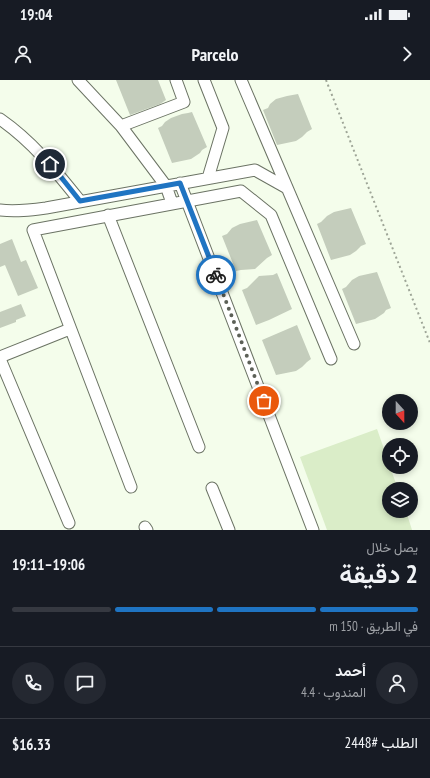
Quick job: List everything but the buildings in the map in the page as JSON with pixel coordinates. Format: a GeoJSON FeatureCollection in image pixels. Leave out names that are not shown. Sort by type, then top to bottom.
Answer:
{"type":"FeatureCollection","features":[{"type":"Feature","properties":{"kind":"street"},"geometry":{"type":"LineString","coordinates":[[78,80],[121,126],[166,186],[172,203]]}},
{"type":"Feature","properties":{"kind":"street"},"geometry":{"type":"LineString","coordinates":[[121,126],[184,102],[176,80]]}},
{"type":"Feature","properties":{"kind":"street"},"geometry":{"type":"LineString","coordinates":[[204,80],[223,128],[208,178]]}},
{"type":"Feature","properties":{"kind":"street"},"geometry":{"type":"LineString","coordinates":[[241,80],[354,344]]}},
{"type":"Feature","properties":{"kind":"street"},"geometry":{"type":"LineString","coordinates":[[0,119],[35,148],[57,172],[80,201]]}},
{"type":"Feature","properties":{"kind":"street"},"geometry":{"type":"LineString","coordinates":[[0,210],[22,211],[46,208],[255,170],[287,188]]}},
{"type":"Feature","properties":{"kind":"street"},"geometry":{"type":"LineString","coordinates":[[180,183],[313,530]]}},
{"type":"Feature","properties":{"kind":"street"},"geometry":{"type":"LineString","coordinates":[[131,487],[33,230],[241,190],[271,215],[331,359]]}},
{"type":"Feature","properties":{"kind":"street"},"geometry":{"type":"LineString","coordinates":[[108,215],[199,447]]}},
{"type":"Feature","properties":{"kind":"street"},"geometry":{"type":"LineString","coordinates":[[69,523],[0,358],[70,329]]}},
{"type":"Feature","properties":{"kind":"street"},"geometry":{"type":"LineString","coordinates":[[212,488],[229,530]]}},
{"type":"Feature","properties":{"kind":"path"},"geometry":{"type":"LineString","coordinates":[[326,80],[430,343]]}},
{"type":"Feature","properties":{"kind":"green space"},"geometry":{"type":"Polygon","coordinates":[[[377,429],[382,443],[382,474],[393,474],[395,482],[382,482],[382,518],[408,518],[412,530],[327,530],[300,457],[377,429]]]}},
{"type":"Feature","properties":{"kind":"way so far"},"geometry":{"type":"LineString","coordinates":[[216,275],[264,401]]}},
{"type":"Feature","properties":{"kind":"route"},"geometry":{"type":"LineString","coordinates":[[50,164],[80,201],[180,183],[216,275]]}}]}
